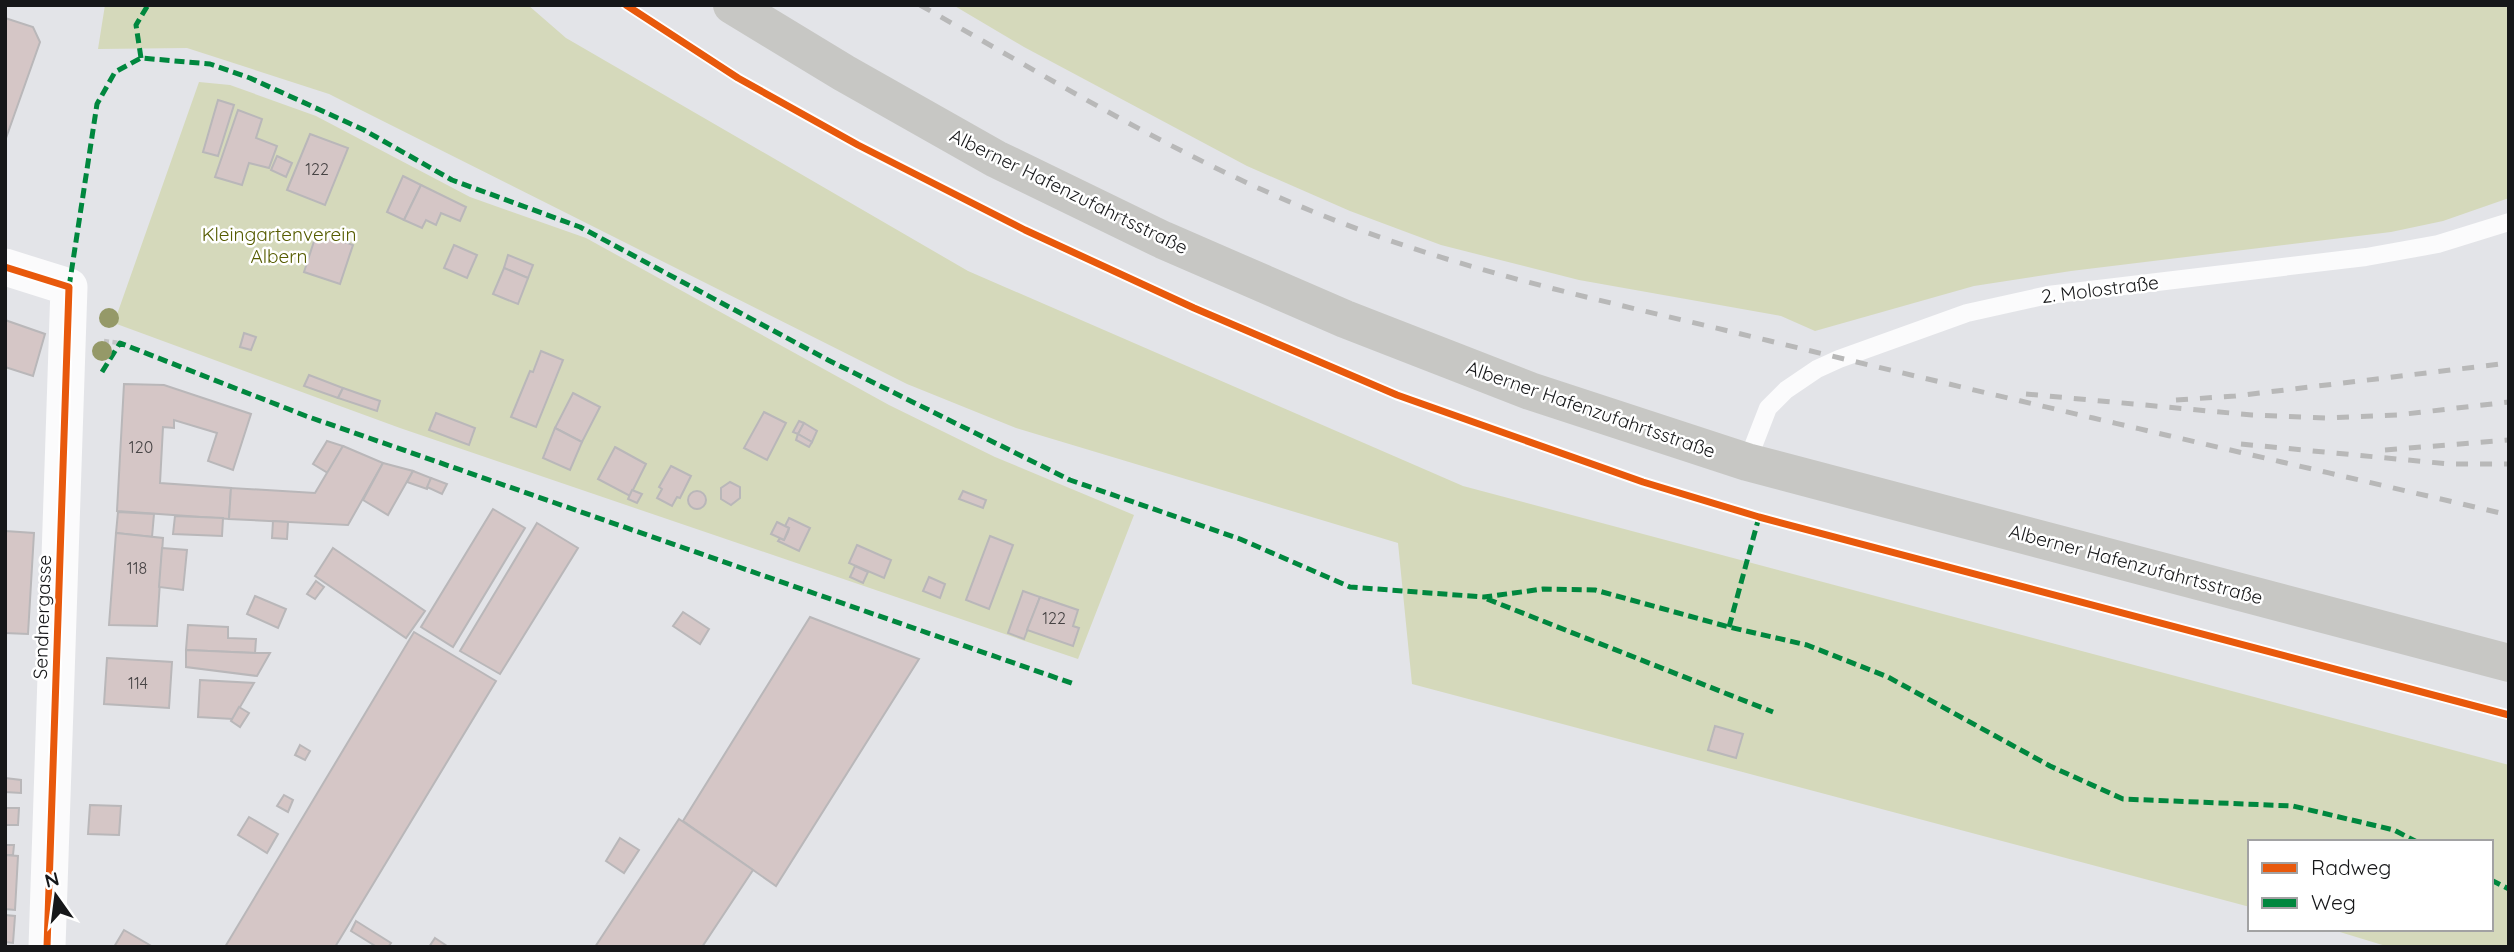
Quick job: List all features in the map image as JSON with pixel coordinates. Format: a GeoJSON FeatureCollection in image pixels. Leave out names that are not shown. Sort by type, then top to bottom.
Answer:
{"type":"FeatureCollection","features":[{"type":"Feature","properties":{"kind":"main road","name":"Alberner Hafenzufahrtsstraße"},"geometry":{"type":"LineString","coordinates":[[732,5],[844,73],[996,159],[1163,240],[1345,319],[1530,391],[1748,462],[2509,663]]}},
{"type":"Feature","properties":{"kind":"street","name":"Sendnergasse"},"geometry":{"type":"LineString","coordinates":[[5,267],[69,288],[47,947]]}},
{"type":"Feature","properties":{"kind":"lane","name":"2. Molostraße"},"geometry":{"type":"LineString","coordinates":[[1748,462],[1768,408],[1786,390],[1817,369],[1839,359],[1967,313],[2048,295],[2366,257],[2438,244],[2509,222]]}},
{"type":"Feature","properties":{"kind":"path"},"geometry":{"type":"LineString","coordinates":[[97,341],[120,342]]}},
{"type":"Feature","properties":{"kind":"green space"},"geometry":{"type":"Polygon","coordinates":[[[105,5],[528,5],[566,38],[968,271],[1463,486],[2509,765],[2509,947],[2389,947],[2337,931],[2493,931],[2493,840],[2248,840],[2248,906],[1412,684],[1398,543],[1016,428],[907,384],[329,94],[187,48],[98,49],[105,5]]]}},
{"type":"Feature","properties":{"kind":"green space"},"geometry":{"type":"Polygon","coordinates":[[[953,5],[2509,5],[2509,198],[2443,221],[2391,232],[2071,271],[1974,286],[1815,331],[1781,316],[1579,280],[1441,245],[1350,211],[1247,166],[1024,47],[953,5]]]}},
{"type":"Feature","properties":{"kind":"green space","name":"Kleingartenverein Albern"},"geometry":{"type":"Polygon","coordinates":[[[199,82],[230,85],[316,116],[470,197],[586,238],[889,405],[995,457],[1134,515],[1078,659],[400,428],[114,323],[199,82]]]}},
{"type":"Feature","properties":{"kind":"building"},"geometry":{"type":"Polygon","coordinates":[[[5,18],[33,27],[40,42],[5,141],[5,18]]]}},
{"type":"Feature","properties":{"kind":"building"},"geometry":{"type":"Polygon","coordinates":[[[218,100],[234,105],[218,156],[203,152],[218,100]]]}},
{"type":"Feature","properties":{"kind":"building"},"geometry":{"type":"Polygon","coordinates":[[[238,110],[262,119],[256,138],[277,146],[269,168],[249,163],[242,185],[215,177],[238,110]]]}},
{"type":"Feature","properties":{"kind":"building"},"geometry":{"type":"Polygon","coordinates":[[[310,134],[348,148],[325,205],[287,190],[310,134]]]}},
{"type":"Feature","properties":{"kind":"building"},"geometry":{"type":"Polygon","coordinates":[[[277,156],[292,163],[286,177],[271,170],[277,156]]]}},
{"type":"Feature","properties":{"kind":"building"},"geometry":{"type":"Polygon","coordinates":[[[403,176],[421,185],[404,220],[387,212],[403,176]]]}},
{"type":"Feature","properties":{"kind":"building"},"geometry":{"type":"Polygon","coordinates":[[[421,185],[466,207],[460,221],[441,213],[436,225],[426,220],[422,228],[404,220],[421,185]]]}},
{"type":"Feature","properties":{"kind":"building"},"geometry":{"type":"Polygon","coordinates":[[[317,232],[353,245],[340,284],[304,272],[317,232]]]}},
{"type":"Feature","properties":{"kind":"building"},"geometry":{"type":"Polygon","coordinates":[[[454,245],[477,255],[467,278],[444,268],[454,245]]]}},
{"type":"Feature","properties":{"kind":"building"},"geometry":{"type":"Polygon","coordinates":[[[508,255],[533,265],[528,278],[504,268],[508,255]]]}},
{"type":"Feature","properties":{"kind":"building"},"geometry":{"type":"Polygon","coordinates":[[[504,268],[528,278],[518,304],[493,294],[504,268]]]}},
{"type":"Feature","properties":{"kind":"building"},"geometry":{"type":"Polygon","coordinates":[[[5,320],[45,334],[33,376],[5,367],[5,320]]]}},
{"type":"Feature","properties":{"kind":"building"},"geometry":{"type":"Polygon","coordinates":[[[244,333],[256,337],[251,350],[240,347],[244,333]]]}},
{"type":"Feature","properties":{"kind":"building"},"geometry":{"type":"Polygon","coordinates":[[[541,351],[563,360],[536,427],[511,417],[541,351]]]}},
{"type":"Feature","properties":{"kind":"building"},"geometry":{"type":"Polygon","coordinates":[[[309,375],[343,388],[338,398],[304,386],[309,375]]]}},
{"type":"Feature","properties":{"kind":"building"},"geometry":{"type":"Polygon","coordinates":[[[124,384],[164,385],[251,414],[233,470],[208,461],[217,433],[174,420],[174,428],[163,427],[160,483],[231,488],[229,519],[117,511],[124,384]]]}},
{"type":"Feature","properties":{"kind":"building"},"geometry":{"type":"Polygon","coordinates":[[[343,388],[380,401],[377,411],[338,398],[343,388]]]}},
{"type":"Feature","properties":{"kind":"building"},"geometry":{"type":"Polygon","coordinates":[[[573,393],[600,407],[582,442],[555,428],[573,393]]]}},
{"type":"Feature","properties":{"kind":"building"},"geometry":{"type":"Polygon","coordinates":[[[764,412],[786,423],[767,460],[744,448],[764,412]]]}},
{"type":"Feature","properties":{"kind":"building"},"geometry":{"type":"Polygon","coordinates":[[[436,413],[475,428],[469,445],[429,430],[436,413]]]}},
{"type":"Feature","properties":{"kind":"building"},"geometry":{"type":"Polygon","coordinates":[[[799,421],[804,423],[798,434],[793,432],[799,421]]]}},
{"type":"Feature","properties":{"kind":"building"},"geometry":{"type":"Polygon","coordinates":[[[804,423],[817,431],[812,442],[798,434],[804,423]]]}},
{"type":"Feature","properties":{"kind":"building"},"geometry":{"type":"Polygon","coordinates":[[[555,428],[582,442],[570,470],[543,458],[555,428]]]}},
{"type":"Feature","properties":{"kind":"building"},"geometry":{"type":"Polygon","coordinates":[[[798,434],[812,442],[809,447],[796,440],[798,434]]]}},
{"type":"Feature","properties":{"kind":"building"},"geometry":{"type":"Polygon","coordinates":[[[327,441],[343,446],[328,473],[313,464],[327,441]]]}},
{"type":"Feature","properties":{"kind":"building"},"geometry":{"type":"Polygon","coordinates":[[[343,446],[383,463],[348,525],[229,519],[231,488],[315,493],[343,446]]]}},
{"type":"Feature","properties":{"kind":"building"},"geometry":{"type":"Polygon","coordinates":[[[615,447],[646,464],[630,496],[598,479],[615,447]]]}},
{"type":"Feature","properties":{"kind":"building"},"geometry":{"type":"Polygon","coordinates":[[[383,463],[413,471],[388,515],[363,500],[383,463]]]}},
{"type":"Feature","properties":{"kind":"building"},"geometry":{"type":"Polygon","coordinates":[[[671,466],[691,476],[680,498],[677,497],[672,506],[657,498],[662,489],[659,487],[671,466]]]}},
{"type":"Feature","properties":{"kind":"building"},"geometry":{"type":"Polygon","coordinates":[[[413,471],[431,478],[427,489],[407,482],[413,471]]]}},
{"type":"Feature","properties":{"kind":"building"},"geometry":{"type":"Polygon","coordinates":[[[431,478],[447,484],[442,494],[427,487],[431,478]]]}},
{"type":"Feature","properties":{"kind":"building"},"geometry":{"type":"Polygon","coordinates":[[[730,482],[740,487],[740,498],[731,505],[721,499],[721,488],[730,482]]]}},
{"type":"Feature","properties":{"kind":"building"},"geometry":{"type":"Polygon","coordinates":[[[632,490],[642,494],[637,503],[628,499],[632,490]]]}},
{"type":"Feature","properties":{"kind":"building"},"geometry":{"type":"Polygon","coordinates":[[[693,491],[701,491],[706,500],[704,507],[693,509],[688,504],[688,496],[693,491]]]}},
{"type":"Feature","properties":{"kind":"building"},"geometry":{"type":"Polygon","coordinates":[[[963,491],[986,500],[983,508],[959,499],[963,491]]]}},
{"type":"Feature","properties":{"kind":"building"},"geometry":{"type":"Polygon","coordinates":[[[493,509],[525,528],[453,647],[421,627],[493,509]]]}},
{"type":"Feature","properties":{"kind":"building"},"geometry":{"type":"Polygon","coordinates":[[[118,512],[154,514],[152,537],[116,533],[118,512]]]}},
{"type":"Feature","properties":{"kind":"building"},"geometry":{"type":"Polygon","coordinates":[[[175,516],[223,518],[222,536],[173,534],[175,516]]]}},
{"type":"Feature","properties":{"kind":"building"},"geometry":{"type":"Polygon","coordinates":[[[789,518],[810,528],[799,551],[778,541],[780,538],[784,540],[788,532],[789,528],[785,526],[789,518]]]}},
{"type":"Feature","properties":{"kind":"building"},"geometry":{"type":"Polygon","coordinates":[[[273,521],[288,522],[287,539],[272,538],[273,521]]]}},
{"type":"Feature","properties":{"kind":"building"},"geometry":{"type":"Polygon","coordinates":[[[777,522],[789,528],[784,540],[771,534],[777,522]]]}},
{"type":"Feature","properties":{"kind":"building"},"geometry":{"type":"Polygon","coordinates":[[[537,523],[578,548],[500,674],[460,651],[537,523]]]}},
{"type":"Feature","properties":{"kind":"building"},"geometry":{"type":"Polygon","coordinates":[[[5,531],[34,533],[28,634],[5,633],[5,531]]]}},
{"type":"Feature","properties":{"kind":"building"},"geometry":{"type":"Polygon","coordinates":[[[116,533],[163,538],[157,626],[109,625],[116,533]]]}},
{"type":"Feature","properties":{"kind":"building"},"geometry":{"type":"Polygon","coordinates":[[[990,536],[1013,545],[989,609],[966,600],[990,536]]]}},
{"type":"Feature","properties":{"kind":"building"},"geometry":{"type":"Polygon","coordinates":[[[857,545],[891,560],[884,578],[849,563],[857,545]]]}},
{"type":"Feature","properties":{"kind":"building"},"geometry":{"type":"Polygon","coordinates":[[[162,548],[187,550],[183,590],[159,587],[162,548]]]}},
{"type":"Feature","properties":{"kind":"building"},"geometry":{"type":"Polygon","coordinates":[[[333,548],[425,611],[406,638],[315,576],[333,548]]]}},
{"type":"Feature","properties":{"kind":"building"},"geometry":{"type":"Polygon","coordinates":[[[855,566],[868,572],[863,583],[850,577],[855,566]]]}},
{"type":"Feature","properties":{"kind":"building"},"geometry":{"type":"Polygon","coordinates":[[[929,577],[945,584],[940,598],[923,591],[929,577]]]}},
{"type":"Feature","properties":{"kind":"building"},"geometry":{"type":"Polygon","coordinates":[[[316,581],[324,587],[315,599],[307,594],[316,581]]]}},
{"type":"Feature","properties":{"kind":"building"},"geometry":{"type":"Polygon","coordinates":[[[1023,591],[1040,597],[1024,639],[1008,633],[1023,591]]]}},
{"type":"Feature","properties":{"kind":"building"},"geometry":{"type":"Polygon","coordinates":[[[255,596],[286,609],[278,628],[247,614],[255,596]]]}},
{"type":"Feature","properties":{"kind":"building"},"geometry":{"type":"Polygon","coordinates":[[[1040,597],[1078,610],[1073,626],[1079,628],[1073,646],[1027,630],[1040,597]]]}},
{"type":"Feature","properties":{"kind":"building"},"geometry":{"type":"Polygon","coordinates":[[[683,612],[709,629],[700,644],[673,626],[683,612]]]}},
{"type":"Feature","properties":{"kind":"building"},"geometry":{"type":"Polygon","coordinates":[[[810,617],[919,659],[776,886],[683,821],[810,617]]]}},
{"type":"Feature","properties":{"kind":"building"},"geometry":{"type":"Polygon","coordinates":[[[188,625],[228,627],[228,638],[256,639],[255,653],[186,650],[188,625]]]}},
{"type":"Feature","properties":{"kind":"building"},"geometry":{"type":"Polygon","coordinates":[[[414,632],[496,681],[335,947],[225,947],[414,632]]]}},
{"type":"Feature","properties":{"kind":"building"},"geometry":{"type":"Polygon","coordinates":[[[186,650],[270,653],[257,676],[186,667],[186,650]]]}},
{"type":"Feature","properties":{"kind":"building"},"geometry":{"type":"Polygon","coordinates":[[[107,658],[172,662],[169,708],[104,704],[107,658]]]}},
{"type":"Feature","properties":{"kind":"building"},"geometry":{"type":"Polygon","coordinates":[[[200,680],[254,683],[233,719],[198,717],[200,680]]]}},
{"type":"Feature","properties":{"kind":"building"},"geometry":{"type":"Polygon","coordinates":[[[239,707],[249,713],[240,727],[231,721],[239,707]]]}},
{"type":"Feature","properties":{"kind":"building"},"geometry":{"type":"Polygon","coordinates":[[[1715,726],[1743,734],[1736,758],[1708,750],[1715,726]]]}},
{"type":"Feature","properties":{"kind":"building"},"geometry":{"type":"Polygon","coordinates":[[[300,745],[310,751],[305,760],[295,755],[300,745]]]}},
{"type":"Feature","properties":{"kind":"building"},"geometry":{"type":"Polygon","coordinates":[[[5,778],[21,780],[21,793],[5,792],[5,778]]]}},
{"type":"Feature","properties":{"kind":"building"},"geometry":{"type":"Polygon","coordinates":[[[284,795],[293,800],[288,812],[277,806],[284,795]]]}},
{"type":"Feature","properties":{"kind":"building"},"geometry":{"type":"Polygon","coordinates":[[[90,805],[121,806],[119,835],[88,834],[90,805]]]}},
{"type":"Feature","properties":{"kind":"building"},"geometry":{"type":"Polygon","coordinates":[[[5,808],[19,808],[18,825],[5,825],[5,808]]]}},
{"type":"Feature","properties":{"kind":"building"},"geometry":{"type":"Polygon","coordinates":[[[249,817],[278,834],[267,853],[238,835],[249,817]]]}},
{"type":"Feature","properties":{"kind":"building"},"geometry":{"type":"Polygon","coordinates":[[[679,819],[753,870],[702,947],[595,947],[679,819]]]}},
{"type":"Feature","properties":{"kind":"building"},"geometry":{"type":"Polygon","coordinates":[[[620,838],[639,850],[624,873],[606,861],[620,838]]]}},
{"type":"Feature","properties":{"kind":"building"},"geometry":{"type":"Polygon","coordinates":[[[5,845],[14,845],[13,855],[5,855],[5,845]]]}},
{"type":"Feature","properties":{"kind":"building"},"geometry":{"type":"Polygon","coordinates":[[[5,855],[18,856],[15,910],[5,909],[5,855]]]}},
{"type":"Feature","properties":{"kind":"building"},"geometry":{"type":"Polygon","coordinates":[[[5,915],[15,916],[13,943],[5,942],[5,915]]]}},
{"type":"Feature","properties":{"kind":"building"},"geometry":{"type":"Polygon","coordinates":[[[356,921],[391,943],[388,947],[377,947],[351,931],[356,921]]]}},
{"type":"Feature","properties":{"kind":"building"},"geometry":{"type":"Polygon","coordinates":[[[124,930],[153,947],[114,947],[124,930]]]}},
{"type":"Feature","properties":{"kind":"building"},"geometry":{"type":"Polygon","coordinates":[[[435,938],[447,946],[448,947],[429,947],[435,938]]]}},
{"type":"Feature","properties":{"kind":"railway"},"geometry":{"type":"LineString","coordinates":[[920,5],[1119,118],[1220,170],[1324,216],[1433,255],[1600,300],[2509,515]]}},
{"type":"Feature","properties":{"kind":"railway"},"geometry":{"type":"LineString","coordinates":[[2176,400],[2235,396],[2509,363]]}},
{"type":"Feature","properties":{"kind":"railway"},"geometry":{"type":"LineString","coordinates":[[2026,394],[2252,415],[2328,418],[2397,415],[2509,402]]}},
{"type":"Feature","properties":{"kind":"railway"},"geometry":{"type":"LineString","coordinates":[[2385,450],[2509,440]]}},
{"type":"Feature","properties":{"kind":"railway"},"geometry":{"type":"LineString","coordinates":[[2241,444],[2449,464],[2509,464]]}},
{"type":"Feature","properties":{"kind":"marked path"},"geometry":{"type":"LineString","coordinates":[[141,58],[136,25],[148,5]]}},
{"type":"Feature","properties":{"kind":"marked path"},"geometry":{"type":"LineString","coordinates":[[69,287],[97,104],[115,72],[141,58],[210,64],[250,78],[364,130],[452,180],[580,227],[828,360],[1070,480],[1240,539],[1350,587],[1484,597],[1543,589],[1595,590],[1729,627],[1807,645],[1888,677],[2050,766],[2123,799],[2293,806],[2394,830],[2413,840]]}},
{"type":"Feature","properties":{"kind":"marked path"},"geometry":{"type":"LineString","coordinates":[[102,372],[120,343],[306,416],[1074,684]]}},
{"type":"Feature","properties":{"kind":"marked path"},"geometry":{"type":"LineString","coordinates":[[1729,627],[1759,517]]}},
{"type":"Feature","properties":{"kind":"marked path"},"geometry":{"type":"LineString","coordinates":[[1487,599],[1773,712]]}},
{"type":"Feature","properties":{"kind":"marked path"},"geometry":{"type":"LineString","coordinates":[[2493,881],[2509,889]]}},
{"type":"Feature","properties":{"kind":"cycle path"},"geometry":{"type":"LineString","coordinates":[[626,5],[738,78],[858,145],[1025,230],[1194,308],[1397,395],[1643,482],[1759,517],[2509,715]]}},
{"type":"Feature","properties":{"kind":"cycle path"},"geometry":{"type":"LineString","coordinates":[[5,267],[69,287],[47,947]]}}]}
